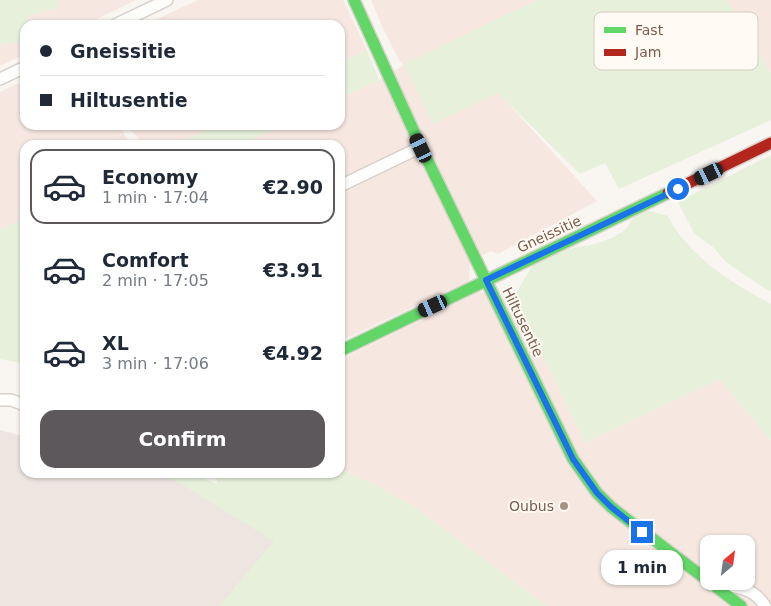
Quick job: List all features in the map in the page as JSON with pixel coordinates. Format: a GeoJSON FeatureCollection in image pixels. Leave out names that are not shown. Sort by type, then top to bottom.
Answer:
{"type":"FeatureCollection","features":[{"type":"Feature","properties":{"kind":"street"},"geometry":{"type":"LineString","coordinates":[[126,20],[168,0]]}},
{"type":"Feature","properties":{"kind":"street","name":"Hiltusentie"},"geometry":{"type":"LineString","coordinates":[[354,0],[421,148],[573,459],[597,493],[611,507],[700,576]]}},
{"type":"Feature","properties":{"kind":"street"},"geometry":{"type":"LineString","coordinates":[[0,79],[20,70]]}},
{"type":"Feature","properties":{"kind":"street","name":"Gneissitie"},"geometry":{"type":"LineString","coordinates":[[345,349],[771,143]]}},
{"type":"Feature","properties":{"kind":"street"},"geometry":{"type":"LineString","coordinates":[[345,184],[421,148]]}},
{"type":"Feature","properties":{"kind":"street"},"geometry":{"type":"LineString","coordinates":[[0,400],[11,400],[20,403]]}},
{"type":"Feature","properties":{"kind":"street","name":"Hiltusentie"},"geometry":{"type":"LineString","coordinates":[[719,590],[741,606]]}},
{"type":"Feature","properties":{"kind":"street","name":"Hiltusentie"},"geometry":{"type":"LineString","coordinates":[[748,590],[758,596],[764,606]]}},
{"type":"Feature","properties":{"kind":"shaded area"},"geometry":{"type":"Polygon","coordinates":[[[58,0],[136,0],[95,20],[28,20],[26,16],[58,8],[58,0]]]}},
{"type":"Feature","properties":{"kind":"shaded area"},"geometry":{"type":"Polygon","coordinates":[[[198,0],[343,0],[367,50],[345,61],[345,20],[155,20],[198,0]]]}},
{"type":"Feature","properties":{"kind":"shaded area"},"geometry":{"type":"Polygon","coordinates":[[[371,0],[537,0],[405,65],[498,92],[597,201],[498,254],[491,251],[470,262],[469,281],[345,339],[345,140],[250,140],[273,130],[345,130],[345,96],[379,80],[404,65],[399,60],[371,0]]]}},
{"type":"Feature","properties":{"kind":"shaded area"},"geometry":{"type":"Polygon","coordinates":[[[727,0],[771,0],[771,73],[758,51],[758,12],[734,12],[727,0]]]}},
{"type":"Feature","properties":{"kind":"shaded area"},"geometry":{"type":"Polygon","coordinates":[[[20,42],[20,56],[0,66],[0,44],[20,42]]]}},
{"type":"Feature","properties":{"kind":"shaded area"},"geometry":{"type":"Polygon","coordinates":[[[20,82],[20,130],[122,130],[127,140],[20,140],[20,220],[0,230],[0,92],[20,82]]]}},
{"type":"Feature","properties":{"kind":"shaded area"},"geometry":{"type":"Polygon","coordinates":[[[131,130],[206,130],[186,140],[140,140],[131,130]]]}},
{"type":"Feature","properties":{"kind":"shaded area"},"geometry":{"type":"Polygon","coordinates":[[[479,292],[514,297],[585,443],[719,379],[771,440],[771,606],[547,606],[413,506],[345,471],[345,358],[479,292]]]}},
{"type":"Feature","properties":{"kind":"shaded area"},"geometry":{"type":"Polygon","coordinates":[[[0,430],[20,436],[20,478],[173,478],[200,485],[405,606],[0,606],[0,430]]]}},
{"type":"Feature","properties":{"kind":"green space"},"geometry":{"type":"Polygon","coordinates":[[[0,0],[58,0],[58,8],[26,16],[28,20],[20,20],[20,42],[0,44],[0,0]]]}},
{"type":"Feature","properties":{"kind":"green space"},"geometry":{"type":"Polygon","coordinates":[[[537,0],[727,0],[734,12],[594,12],[594,70],[758,70],[758,51],[771,73],[771,120],[619,189],[605,163],[580,174],[498,93],[433,124],[404,64],[537,0]]]}},
{"type":"Feature","properties":{"kind":"green space"},"geometry":{"type":"Polygon","coordinates":[[[367,50],[379,80],[345,96],[345,61],[367,50]]]}},
{"type":"Feature","properties":{"kind":"green space"},"geometry":{"type":"Polygon","coordinates":[[[206,130],[273,130],[250,140],[186,140],[206,130]]]}},
{"type":"Feature","properties":{"kind":"green space"},"geometry":{"type":"Polygon","coordinates":[[[771,155],[771,291],[726,262],[714,248],[694,233],[678,202],[771,155]]]}},
{"type":"Feature","properties":{"kind":"green space"},"geometry":{"type":"Polygon","coordinates":[[[646,210],[668,216],[687,244],[713,268],[771,304],[771,440],[719,379],[585,443],[514,297],[532,266],[569,249],[595,244],[612,238],[625,230],[634,217],[646,210]]]}},
{"type":"Feature","properties":{"kind":"green space"},"geometry":{"type":"Polygon","coordinates":[[[20,220],[20,363],[0,359],[0,230],[20,220]]]}},
{"type":"Feature","properties":{"kind":"green space"},"geometry":{"type":"Polygon","coordinates":[[[345,471],[413,506],[547,606],[219,606],[274,541],[178,482],[167,478],[203,478],[217,484],[216,478],[345,478],[345,471]]]}},
{"type":"Feature","properties":{"kind":"traffic: fast"},"geometry":{"type":"LineString","coordinates":[[354,0],[421,147],[573,459],[597,493],[611,507],[741,606]]}},
{"type":"Feature","properties":{"kind":"traffic: fast"},"geometry":{"type":"LineString","coordinates":[[345,349],[668,193]]}},
{"type":"Feature","properties":{"kind":"traffic: jam"},"geometry":{"type":"LineString","coordinates":[[668,193],[771,143]]}},
{"type":"Feature","properties":{"kind":"place","name":"Oubus"},"geometry":{"type":"Point","coordinates":[564,506]}},
{"type":"Feature","properties":{"kind":"route"},"geometry":{"type":"LineString","coordinates":[[642,532],[597,493],[573,459],[486,280],[678,189]]}}]}
